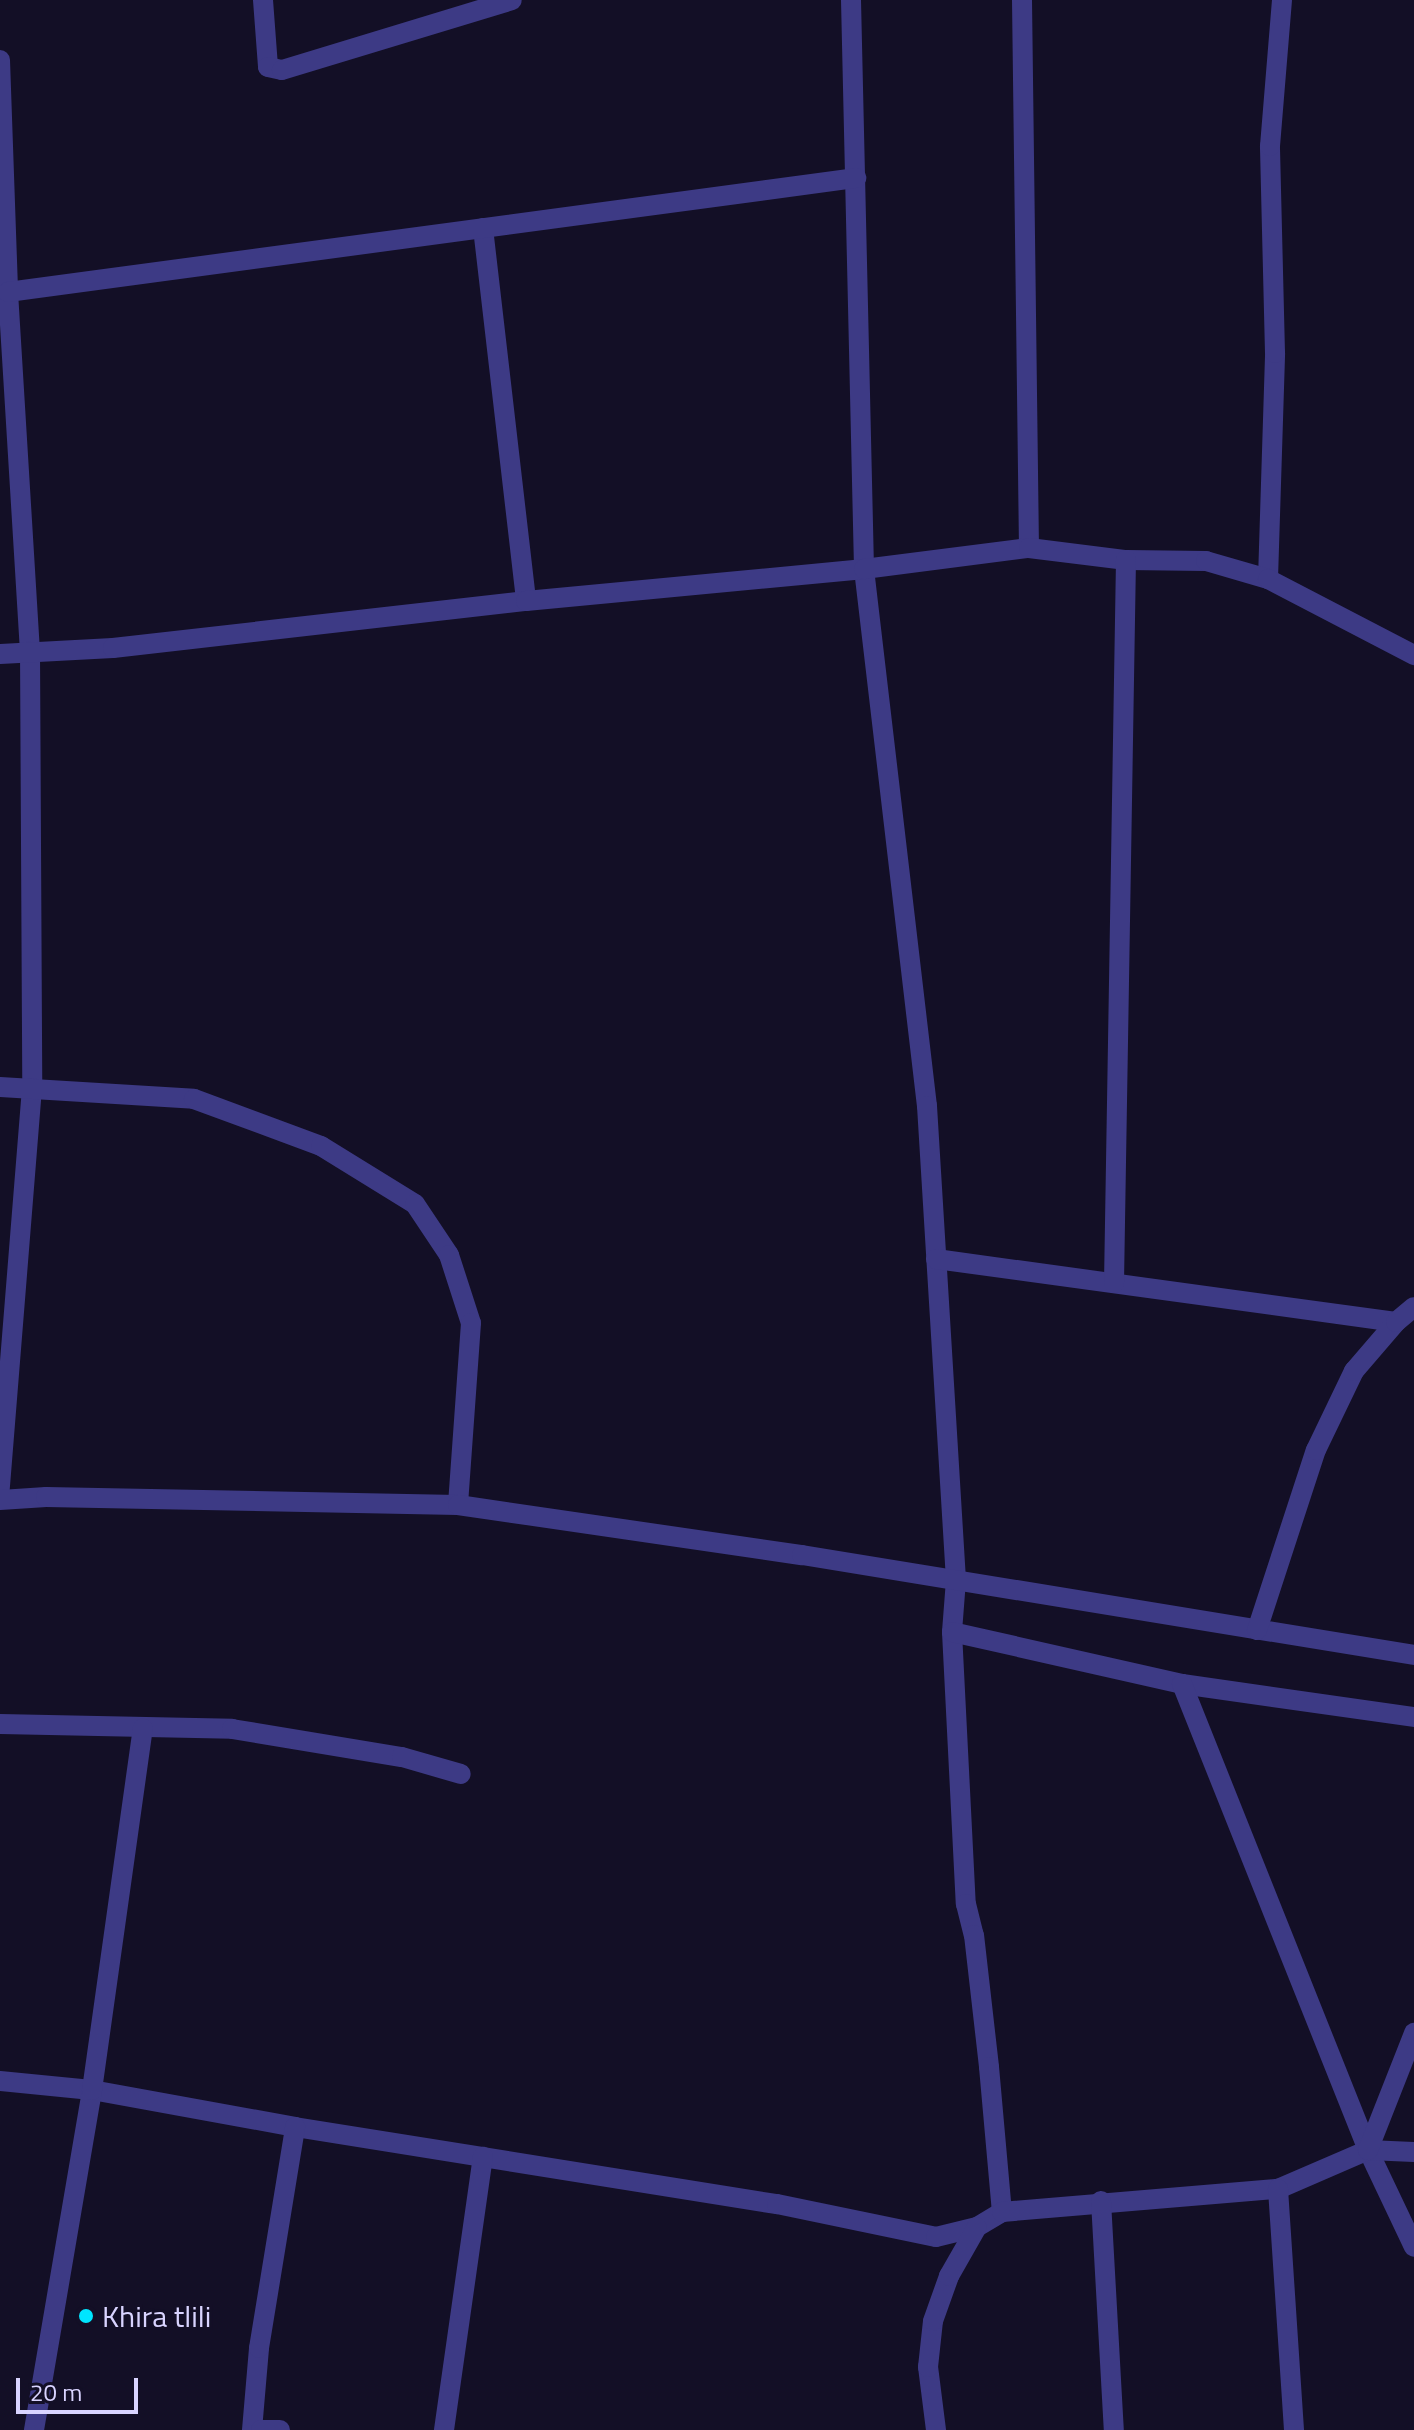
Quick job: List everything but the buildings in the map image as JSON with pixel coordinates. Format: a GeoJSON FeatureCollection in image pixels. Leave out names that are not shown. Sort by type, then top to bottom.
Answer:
{"type":"FeatureCollection","features":[{"type":"Feature","properties":{"kind":"street"},"geometry":{"type":"LineString","coordinates":[[263,0],[268,67],[282,70],[512,0]]}},
{"type":"Feature","properties":{"kind":"street"},"geometry":{"type":"LineString","coordinates":[[851,0],[864,569],[927,1106],[956,1580],[952,1632],[966,1904],[974,1935],[1002,2212]]}},
{"type":"Feature","properties":{"kind":"street"},"geometry":{"type":"LineString","coordinates":[[1022,0],[1029,548]]}},
{"type":"Feature","properties":{"kind":"street"},"geometry":{"type":"LineString","coordinates":[[1268,579],[1275,353],[1270,146],[1282,0]]}},
{"type":"Feature","properties":{"kind":"street"},"geometry":{"type":"LineString","coordinates":[[0,60],[8,292],[30,651],[32,1088],[0,1489]]}},
{"type":"Feature","properties":{"kind":"street"},"geometry":{"type":"LineString","coordinates":[[8,292],[856,178]]}},
{"type":"Feature","properties":{"kind":"street"},"geometry":{"type":"LineString","coordinates":[[483,228],[526,601]]}},
{"type":"Feature","properties":{"kind":"street"},"geometry":{"type":"LineString","coordinates":[[0,654],[113,648],[526,601],[864,569],[1029,548],[1126,560],[1206,561],[1268,579],[1414,655]]}},
{"type":"Feature","properties":{"kind":"street"},"geometry":{"type":"LineString","coordinates":[[1114,1283],[1126,560]]}},
{"type":"Feature","properties":{"kind":"street"},"geometry":{"type":"LineString","coordinates":[[0,1087],[194,1099],[321,1146],[415,1204],[449,1255],[471,1323],[458,1505]]}},
{"type":"Feature","properties":{"kind":"street"},"geometry":{"type":"LineString","coordinates":[[936,1259],[1396,1322]]}},
{"type":"Feature","properties":{"kind":"street"},"geometry":{"type":"LineString","coordinates":[[1257,1630],[1316,1450],[1354,1371],[1396,1322],[1414,1307]]}},
{"type":"Feature","properties":{"kind":"street"},"geometry":{"type":"LineString","coordinates":[[0,1500],[46,1497],[458,1505],[956,1580],[1414,1655]]}},
{"type":"Feature","properties":{"kind":"street"},"geometry":{"type":"LineString","coordinates":[[952,1632],[1182,1684],[1414,1717]]}},
{"type":"Feature","properties":{"kind":"street"},"geometry":{"type":"LineString","coordinates":[[1182,1684],[1368,2150],[1414,2247]]}},
{"type":"Feature","properties":{"kind":"street"},"geometry":{"type":"LineString","coordinates":[[0,1724],[232,1729],[402,1757],[461,1774]]}},
{"type":"Feature","properties":{"kind":"street"},"geometry":{"type":"LineString","coordinates":[[34,2430],[92,2090],[143,1729]]}},
{"type":"Feature","properties":{"kind":"street"},"geometry":{"type":"LineString","coordinates":[[1368,2150],[1414,2033]]}},
{"type":"Feature","properties":{"kind":"street"},"geometry":{"type":"LineString","coordinates":[[0,2081],[92,2090],[295,2127],[777,2204],[936,2237],[977,2227],[1002,2212],[1101,2201],[1278,2189],[1368,2150],[1414,2152]]}},
{"type":"Feature","properties":{"kind":"street"},"geometry":{"type":"LineString","coordinates":[[252,2430],[259,2348],[295,2127]]}},
{"type":"Feature","properties":{"kind":"street"},"geometry":{"type":"LineString","coordinates":[[444,2430],[483,2157]]}},
{"type":"Feature","properties":{"kind":"street"},"geometry":{"type":"LineString","coordinates":[[1278,2189],[1294,2430]]}},
{"type":"Feature","properties":{"kind":"street"},"geometry":{"type":"LineString","coordinates":[[1101,2201],[1114,2430]]}},
{"type":"Feature","properties":{"kind":"street"},"geometry":{"type":"LineString","coordinates":[[936,2430],[928,2367],[933,2321],[949,2276],[977,2227]]}},
{"type":"Feature","properties":{"kind":"street"},"geometry":{"type":"LineString","coordinates":[[261,2430],[280,2430]]}},
{"type":"Feature","properties":{"kind":"place","name":"Khira tlili"},"geometry":{"type":"Point","coordinates":[86,2316]}}]}
